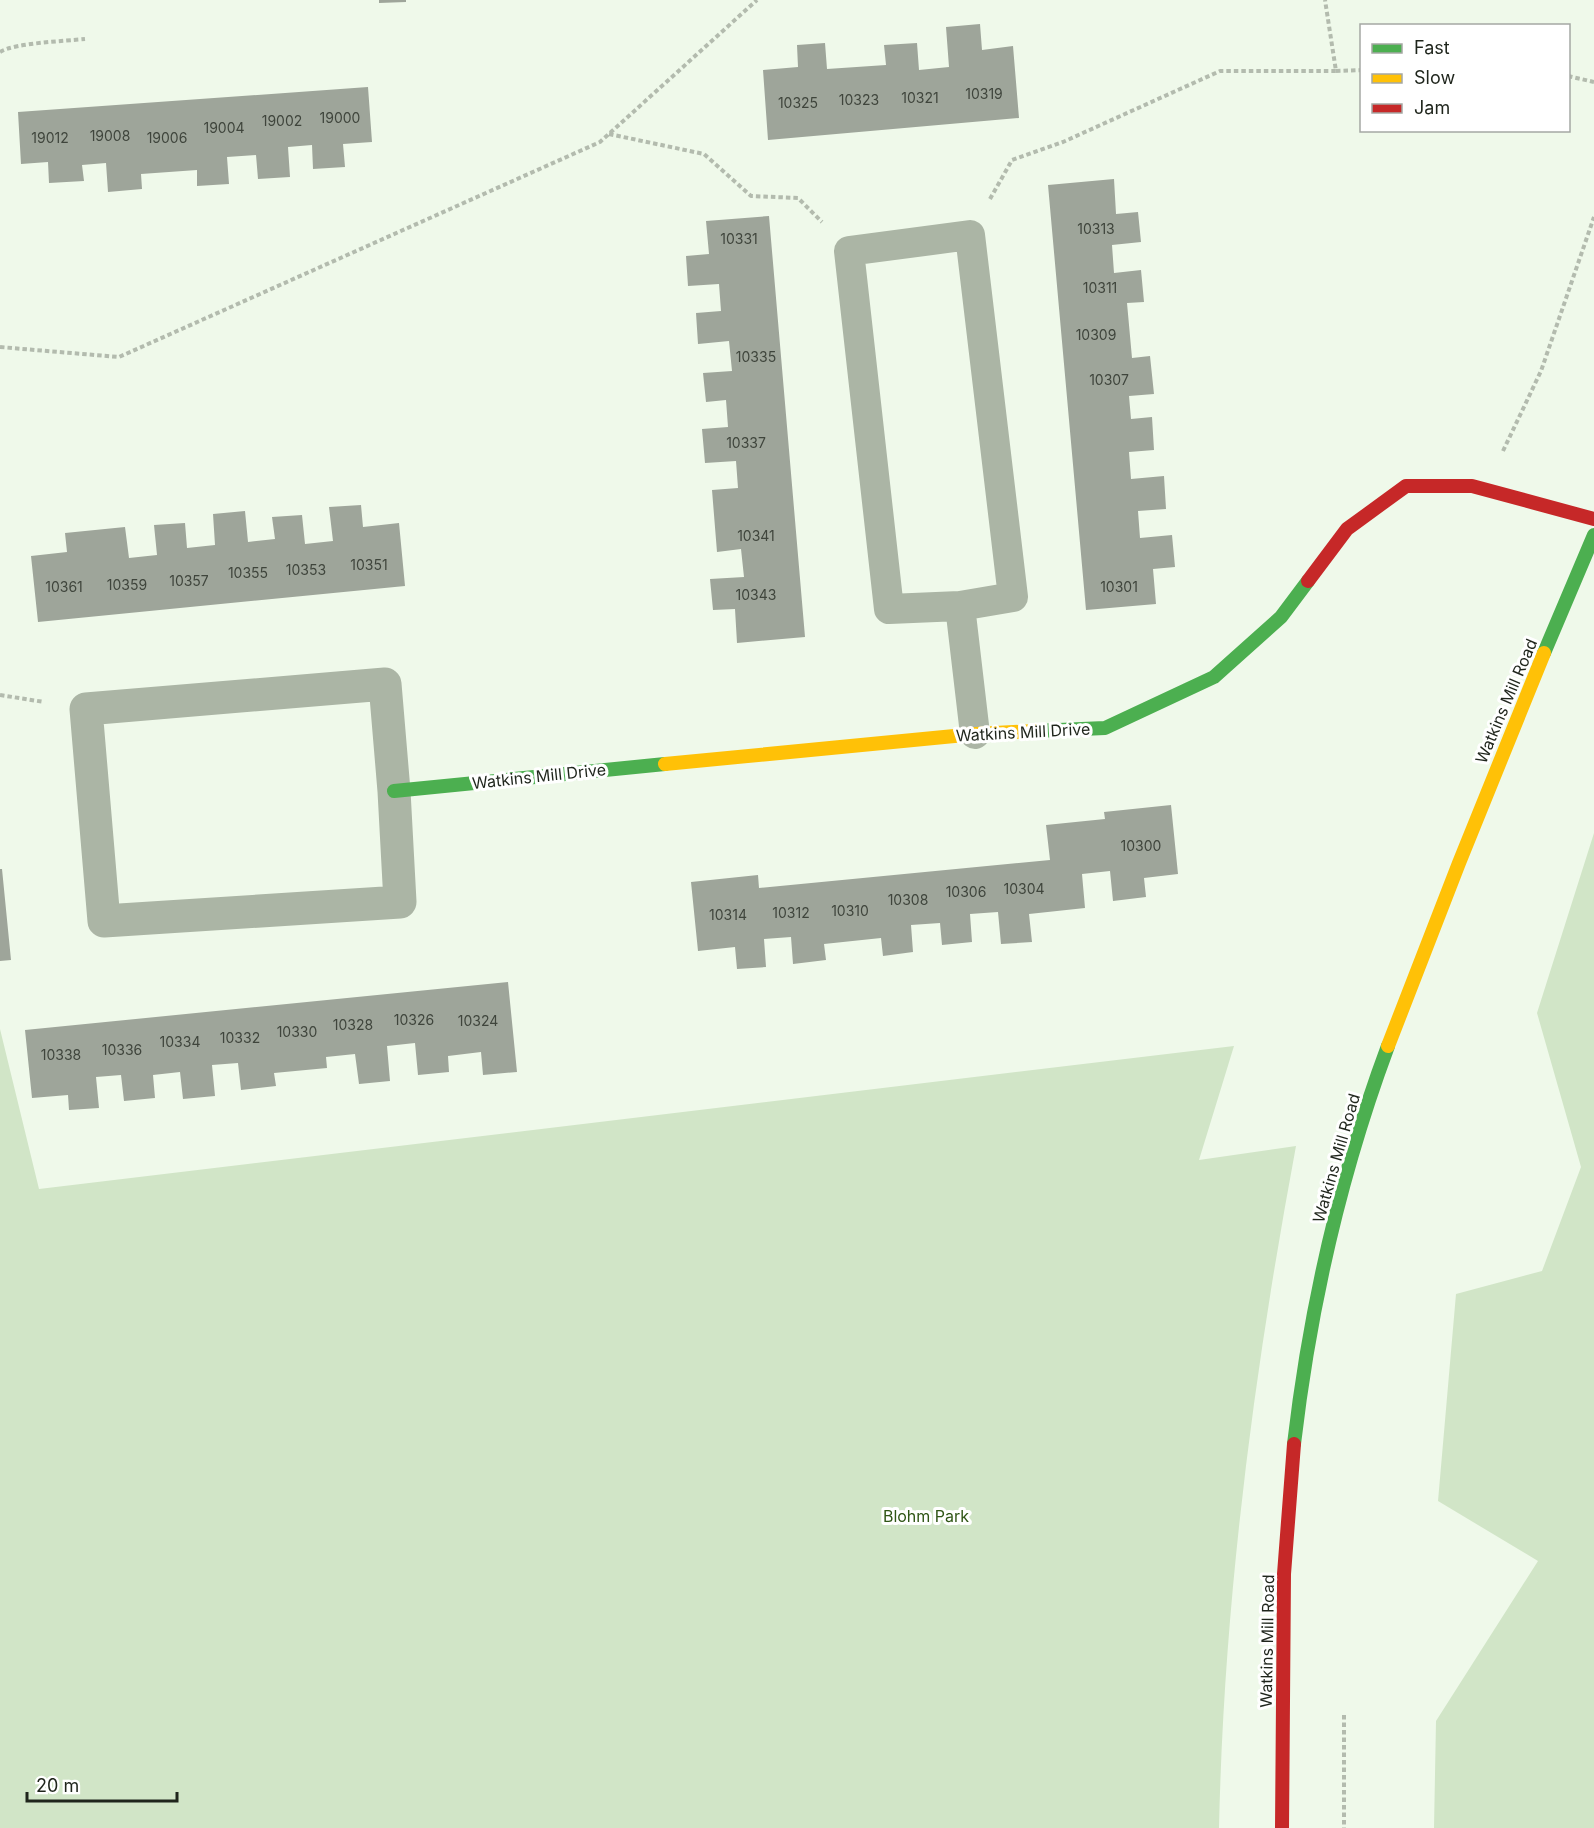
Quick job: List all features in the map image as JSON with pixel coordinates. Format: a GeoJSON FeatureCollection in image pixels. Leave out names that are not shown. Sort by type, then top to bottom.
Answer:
{"type":"FeatureCollection","features":[{"type":"Feature","properties":{"kind":"street","name":"Watkins Mill Drive"},"geometry":{"type":"LineString","coordinates":[[394,791],[975,734],[1105,728],[1214,677],[1281,617],[1347,529],[1406,486],[1472,486],[1594,519]]}},
{"type":"Feature","properties":{"kind":"street","name":"Watkins Mill Road"},"geometry":{"type":"LineString","coordinates":[[1282,1828],[1285,1553],[1294,1431],[1311,1323],[1332,1228],[1362,1119],[1402,1008],[1501,754],[1594,535]]}},
{"type":"Feature","properties":{"kind":"street"},"geometry":{"type":"LineString","coordinates":[[385,684],[394,791],[400,902],[104,921],[86,709],[385,684]]}},
{"type":"Feature","properties":{"kind":"lane"},"geometry":{"type":"LineString","coordinates":[[970,235],[1013,597],[960,606],[888,609],[849,251],[970,235]]}},
{"type":"Feature","properties":{"kind":"lane"},"geometry":{"type":"LineString","coordinates":[[960,606],[975,734]]}},
{"type":"Feature","properties":{"kind":"path"},"geometry":{"type":"LineString","coordinates":[[0,347],[119,357],[600,142],[757,0]]}},
{"type":"Feature","properties":{"kind":"path"},"geometry":{"type":"LineString","coordinates":[[1325,0],[1335,71]]}},
{"type":"Feature","properties":{"kind":"path"},"geometry":{"type":"LineString","coordinates":[[0,52],[25,46],[85,39]]}},
{"type":"Feature","properties":{"kind":"path"},"geometry":{"type":"LineString","coordinates":[[970,235],[1012,160],[1063,142],[1220,71],[1360,70]]}},
{"type":"Feature","properties":{"kind":"path"},"geometry":{"type":"LineString","coordinates":[[1570,76],[1594,82]]}},
{"type":"Feature","properties":{"kind":"path"},"geometry":{"type":"LineString","coordinates":[[608,134],[704,154],[751,196],[798,198],[849,251]]}},
{"type":"Feature","properties":{"kind":"path"},"geometry":{"type":"LineString","coordinates":[[1484,491],[1541,371],[1594,217]]}},
{"type":"Feature","properties":{"kind":"path"},"geometry":{"type":"LineString","coordinates":[[1344,1715],[1344,1828]]}},
{"type":"Feature","properties":{"kind":"green space"},"geometry":{"type":"Polygon","coordinates":[[[1594,833],[1594,1828],[1434,1828],[1436,1721],[1538,1561],[1438,1501],[1456,1294],[1542,1271],[1581,1167],[1537,1013],[1594,833]]]}},
{"type":"Feature","properties":{"kind":"green space","name":"Blohm Park"},"geometry":{"type":"Polygon","coordinates":[[[0,1029],[39,1189],[1234,1046],[1199,1160],[1296,1146],[1254,1400],[1234,1571],[1227,1656],[1219,1828],[0,1828],[0,1029]]]}},
{"type":"Feature","properties":{"kind":"building"},"geometry":{"type":"Polygon","coordinates":[[[379,0],[406,0],[406,2],[379,3],[379,0]]]}},
{"type":"Feature","properties":{"kind":"building"},"geometry":{"type":"Polygon","coordinates":[[[980,24],[982,50],[1013,46],[1019,118],[768,140],[763,70],[798,67],[797,45],[825,43],[827,69],[886,65],[884,45],[917,43],[919,70],[949,67],[946,27],[980,24]]]}},
{"type":"Feature","properties":{"kind":"building"},"geometry":{"type":"Polygon","coordinates":[[[368,87],[372,142],[343,144],[345,167],[313,169],[312,145],[288,147],[290,177],[258,179],[256,155],[227,157],[229,184],[197,186],[197,170],[141,174],[142,189],[108,192],[106,163],[82,165],[84,181],[49,183],[48,162],[21,164],[18,112],[368,87]]]}},
{"type":"Feature","properties":{"kind":"building"},"geometry":{"type":"Polygon","coordinates":[[[1114,179],[1116,214],[1138,212],[1141,242],[1112,245],[1114,273],[1141,270],[1144,302],[1127,303],[1132,358],[1150,356],[1154,394],[1129,396],[1131,419],[1152,417],[1154,450],[1129,452],[1131,479],[1164,476],[1166,509],[1138,511],[1140,538],[1172,535],[1175,567],[1153,569],[1156,604],[1086,610],[1048,185],[1114,179]]]}},
{"type":"Feature","properties":{"kind":"building"},"geometry":{"type":"Polygon","coordinates":[[[769,216],[805,637],[737,643],[735,609],[713,610],[710,579],[744,577],[741,549],[717,552],[712,490],[738,488],[736,461],[705,463],[702,429],[728,427],[726,400],[706,402],[703,373],[732,371],[729,341],[698,344],[696,313],[721,311],[719,284],[688,286],[686,256],[709,254],[706,221],[769,216]]]}},
{"type":"Feature","properties":{"kind":"building"},"geometry":{"type":"Polygon","coordinates":[[[361,505],[363,527],[399,523],[405,586],[38,622],[31,556],[67,552],[65,533],[125,527],[129,558],[157,555],[154,525],[185,523],[187,548],[215,545],[213,514],[245,511],[248,542],[275,539],[272,517],[302,515],[305,544],[333,541],[329,507],[361,505]]]}},
{"type":"Feature","properties":{"kind":"building"},"geometry":{"type":"Polygon","coordinates":[[[1171,805],[1178,874],[1144,878],[1146,897],[1113,901],[1110,871],[1082,874],[1085,908],[1029,914],[1032,942],[1001,944],[998,912],[970,914],[972,942],[942,945],[940,923],[911,925],[913,952],[883,956],[881,938],[824,944],[826,960],[793,964],[791,937],[764,939],[766,967],[737,969],[735,947],[698,951],[691,882],[758,875],[759,888],[1050,860],[1046,825],[1105,819],[1104,812],[1171,805]]]}},
{"type":"Feature","properties":{"kind":"building"},"geometry":{"type":"Polygon","coordinates":[[[0,869],[2,869],[11,960],[0,961],[0,869]]]}},
{"type":"Feature","properties":{"kind":"building"},"geometry":{"type":"Polygon","coordinates":[[[508,982],[517,1072],[483,1075],[481,1052],[448,1056],[449,1072],[418,1075],[415,1043],[387,1046],[390,1081],[359,1084],[355,1054],[326,1057],[327,1068],[274,1073],[276,1086],[241,1090],[238,1063],[212,1065],[215,1096],[183,1099],[180,1072],[153,1075],[155,1098],[124,1101],[121,1075],[96,1077],[99,1108],[69,1110],[68,1095],[32,1098],[25,1030],[508,982]]]}},
{"type":"Feature","properties":{"kind":"traffic: fast"},"geometry":{"type":"LineString","coordinates":[[1544,653],[1594,535]]}},
{"type":"Feature","properties":{"kind":"traffic: fast"},"geometry":{"type":"LineString","coordinates":[[1035,731],[1105,728],[1214,677],[1281,617],[1308,581]]}},
{"type":"Feature","properties":{"kind":"traffic: fast"},"geometry":{"type":"LineString","coordinates":[[394,791],[665,764]]}},
{"type":"Feature","properties":{"kind":"traffic: fast"},"geometry":{"type":"LineString","coordinates":[[1294,1444],[1309,1342],[1329,1242],[1355,1143],[1388,1046]]}},
{"type":"Feature","properties":{"kind":"traffic: slow"},"geometry":{"type":"LineString","coordinates":[[1388,1046],[1544,653]]}},
{"type":"Feature","properties":{"kind":"traffic: slow"},"geometry":{"type":"LineString","coordinates":[[665,764],[975,734],[1035,731]]}},
{"type":"Feature","properties":{"kind":"traffic: jam"},"geometry":{"type":"LineString","coordinates":[[1308,581],[1347,529],[1406,486],[1472,486],[1594,519]]}},
{"type":"Feature","properties":{"kind":"traffic: jam"},"geometry":{"type":"LineString","coordinates":[[1282,1828],[1284,1574],[1294,1444]]}}]}
